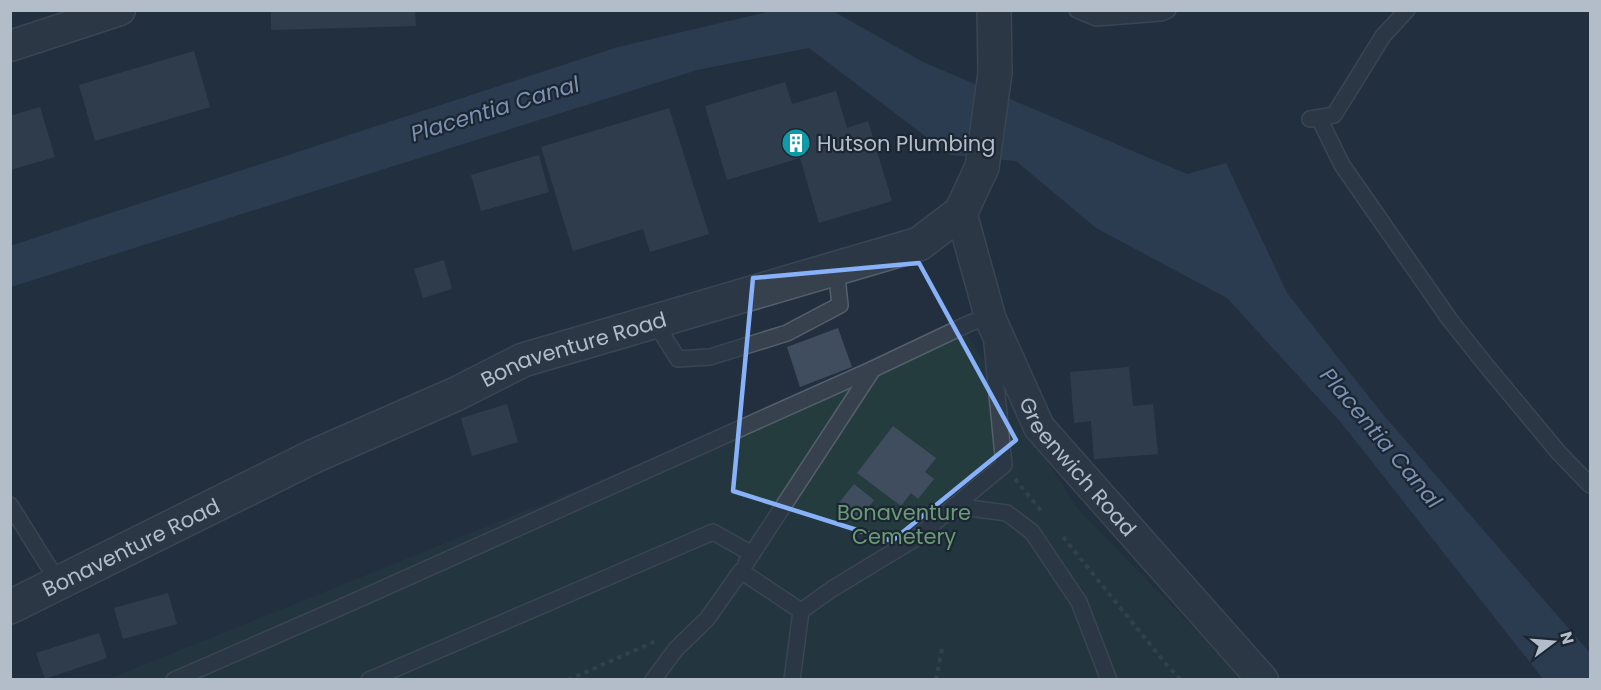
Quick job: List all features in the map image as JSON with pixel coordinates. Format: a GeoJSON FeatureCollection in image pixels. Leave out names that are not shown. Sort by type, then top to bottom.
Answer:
{"type":"FeatureCollection","features":[{"type":"Feature","properties":{"kind":"street"},"geometry":{"type":"LineString","coordinates":[[10,46],[120,10]]}},
{"type":"Feature","properties":{"kind":"street","name":"Bonaventure Road"},"geometry":{"type":"LineString","coordinates":[[10,607],[312,457],[456,394],[523,360],[919,244],[961,212],[982,167],[994,73],[994,10]]}},
{"type":"Feature","properties":{"kind":"street","name":"Greenwich Road"},"geometry":{"type":"LineString","coordinates":[[961,212],[991,318],[1039,427],[1263,680]]}},
{"type":"Feature","properties":{"kind":"lane"},"geometry":{"type":"LineString","coordinates":[[1077,10],[1096,18],[1161,13],[1168,10]]}},
{"type":"Feature","properties":{"kind":"lane"},"geometry":{"type":"LineString","coordinates":[[1407,10],[1383,36],[1334,115],[1314,118],[1342,165],[1450,320],[1559,453],[1590,485]]}},
{"type":"Feature","properties":{"kind":"lane"},"geometry":{"type":"LineString","coordinates":[[654,321],[678,359],[711,357],[787,333],[840,305],[836,268]]}},
{"type":"Feature","properties":{"kind":"lane"},"geometry":{"type":"LineString","coordinates":[[174,680],[873,369],[970,323],[991,318],[1004,465],[916,538],[801,611],[792,680]]}},
{"type":"Feature","properties":{"kind":"lane"},"geometry":{"type":"LineString","coordinates":[[653,680],[676,649],[707,619],[741,571],[873,369]]}},
{"type":"Feature","properties":{"kind":"lane"},"geometry":{"type":"LineString","coordinates":[[10,505],[58,583]]}},
{"type":"Feature","properties":{"kind":"lane"},"geometry":{"type":"LineString","coordinates":[[954,506],[1007,513],[1032,532],[1079,602],[1109,680]]}},
{"type":"Feature","properties":{"kind":"lane"},"geometry":{"type":"LineString","coordinates":[[369,680],[713,532],[752,554]]}},
{"type":"Feature","properties":{"kind":"lane"},"geometry":{"type":"LineString","coordinates":[[741,571],[801,611]]}},
{"type":"Feature","properties":{"kind":"path"},"geometry":{"type":"LineString","coordinates":[[1004,465],[1047,518]]}},
{"type":"Feature","properties":{"kind":"path"},"geometry":{"type":"LineString","coordinates":[[1061,535],[1181,680]]}},
{"type":"Feature","properties":{"kind":"path"},"geometry":{"type":"LineString","coordinates":[[568,680],[664,638]]}},
{"type":"Feature","properties":{"kind":"path"},"geometry":{"type":"LineString","coordinates":[[936,680],[942,649]]}},
{"type":"Feature","properties":{"kind":"highlighted area"},"geometry":{"type":"Polygon","coordinates":[[[919,263],[1016,440],[892,541],[733,491],[753,278],[919,263]]]}},
{"type":"Feature","properties":{"kind":"green space","name":"Bonaventure Cemetery"},"geometry":{"type":"Polygon","coordinates":[[[966,333],[1078,509],[1243,679],[106,680],[966,333]]]}},
{"type":"Feature","properties":{"kind":"water","name":"Placentia Canal"},"geometry":{"type":"Polygon","coordinates":[[[771,11],[833,11],[923,62],[1187,174],[1226,163],[1287,293],[1381,412],[1590,653],[1590,679],[1543,679],[1343,425],[1227,298],[1096,228],[1016,161],[950,155],[809,48],[697,70],[11,287],[10,246],[618,47],[771,11]]]}},
{"type":"Feature","properties":{"kind":"building"},"geometry":{"type":"Polygon","coordinates":[[[271,10],[415,10],[416,26],[271,30],[271,10]]]}},
{"type":"Feature","properties":{"kind":"building"},"geometry":{"type":"Polygon","coordinates":[[[194,51],[210,107],[95,141],[79,85],[194,51]]]}},
{"type":"Feature","properties":{"kind":"building","name":"Hutson Plumbing"},"geometry":{"type":"Polygon","coordinates":[[[785,82],[792,104],[836,91],[847,128],[868,121],[892,201],[819,223],[800,158],[727,180],[705,106],[785,82]]]}},
{"type":"Feature","properties":{"kind":"building"},"geometry":{"type":"Polygon","coordinates":[[[40,107],[55,157],[10,170],[10,116],[40,107]]]}},
{"type":"Feature","properties":{"kind":"building"},"geometry":{"type":"Polygon","coordinates":[[[669,108],[709,234],[650,252],[643,229],[573,251],[541,147],[669,108]]]}},
{"type":"Feature","properties":{"kind":"building"},"geometry":{"type":"Polygon","coordinates":[[[539,155],[549,192],[481,211],[471,175],[539,155]]]}},
{"type":"Feature","properties":{"kind":"building"},"geometry":{"type":"Polygon","coordinates":[[[444,260],[452,289],[423,298],[414,269],[444,260]]]}},
{"type":"Feature","properties":{"kind":"building"},"geometry":{"type":"Polygon","coordinates":[[[838,328],[852,367],[800,387],[787,347],[838,328]]]}},
{"type":"Feature","properties":{"kind":"building"},"geometry":{"type":"Polygon","coordinates":[[[1129,367],[1133,406],[1153,404],[1158,454],[1094,459],[1091,421],[1074,423],[1070,372],[1129,367]]]}},
{"type":"Feature","properties":{"kind":"building"},"geometry":{"type":"Polygon","coordinates":[[[507,404],[518,442],[472,456],[461,418],[507,404]]]}},
{"type":"Feature","properties":{"kind":"building"},"geometry":{"type":"Polygon","coordinates":[[[893,426],[936,458],[925,472],[934,479],[918,499],[911,493],[901,506],[857,473],[893,426]]]}},
{"type":"Feature","properties":{"kind":"building"},"geometry":{"type":"Polygon","coordinates":[[[854,484],[874,500],[858,521],[838,504],[854,484]]]}},
{"type":"Feature","properties":{"kind":"building"},"geometry":{"type":"Polygon","coordinates":[[[168,593],[177,624],[123,639],[114,608],[168,593]]]}},
{"type":"Feature","properties":{"kind":"building"},"geometry":{"type":"Polygon","coordinates":[[[99,633],[107,658],[45,679],[36,653],[99,633]]]}},
{"type":"Feature","properties":{"kind":"place","name":"Hutson Plumbing"},"geometry":{"type":"Point","coordinates":[796,143]}}]}
